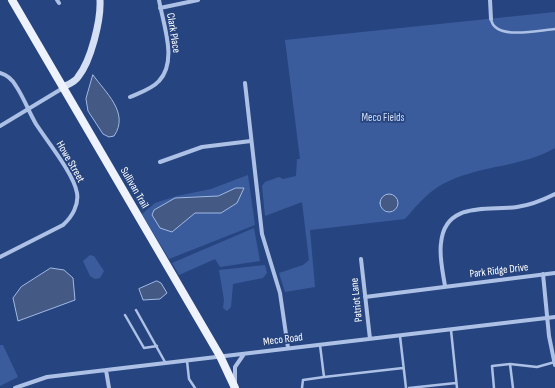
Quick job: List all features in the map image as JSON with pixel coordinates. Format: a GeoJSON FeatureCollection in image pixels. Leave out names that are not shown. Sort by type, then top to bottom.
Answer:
{"type":"FeatureCollection","features":[{"type":"Feature","properties":{"kind":"main road","name":"Sullivan Trail"},"geometry":{"type":"LineString","coordinates":[[12,0],[220,356],[236,388]]}},
{"type":"Feature","properties":{"kind":"main road"},"geometry":{"type":"LineString","coordinates":[[63,87],[78,77],[84,66],[98,27],[100,0]]}},
{"type":"Feature","properties":{"kind":"street","name":"Clark Place"},"geometry":{"type":"LineString","coordinates":[[130,97],[159,81],[168,66],[168,52],[159,0]]}},
{"type":"Feature","properties":{"kind":"street"},"geometry":{"type":"LineString","coordinates":[[160,8],[198,0]]}},
{"type":"Feature","properties":{"kind":"street"},"geometry":{"type":"LineString","coordinates":[[490,0],[491,19]]}},
{"type":"Feature","properties":{"kind":"street","name":"Howe Street"},"geometry":{"type":"LineString","coordinates":[[0,72],[8,75],[16,85],[28,110],[72,180],[77,192],[77,202],[71,217],[63,225],[0,256]]}},
{"type":"Feature","properties":{"kind":"street"},"geometry":{"type":"LineString","coordinates":[[245,83],[262,234],[280,293],[288,348]]}},
{"type":"Feature","properties":{"kind":"street"},"geometry":{"type":"LineString","coordinates":[[0,126],[63,87]]}},
{"type":"Feature","properties":{"kind":"street"},"geometry":{"type":"LineString","coordinates":[[160,162],[202,147],[251,141]]}},
{"type":"Feature","properties":{"kind":"street"},"geometry":{"type":"LineString","coordinates":[[445,286],[440,245],[442,233],[453,216],[471,210],[518,207],[546,199],[555,194]]}},
{"type":"Feature","properties":{"kind":"street","name":"Patriot Lane"},"geometry":{"type":"LineString","coordinates":[[361,259],[370,339]]}},
{"type":"Feature","properties":{"kind":"street","name":"Park Ridge Drive"},"geometry":{"type":"LineString","coordinates":[[365,297],[555,273]]}},
{"type":"Feature","properties":{"kind":"street"},"geometry":{"type":"LineString","coordinates":[[542,274],[555,363]]}},
{"type":"Feature","properties":{"kind":"street","name":"Meco Road"},"geometry":{"type":"LineString","coordinates":[[15,388],[47,377],[555,317]]}},
{"type":"Feature","properties":{"kind":"street"},"geometry":{"type":"LineString","coordinates":[[236,388],[235,367],[245,354]]}},
{"type":"Feature","properties":{"kind":"street"},"geometry":{"type":"LineString","coordinates":[[106,370],[109,388]]}},
{"type":"Feature","properties":{"kind":"lane"},"geometry":{"type":"LineString","coordinates":[[491,19],[495,28],[505,33],[555,29]]}},
{"type":"Feature","properties":{"kind":"lane"},"geometry":{"type":"LineString","coordinates":[[136,310],[165,363]]}},
{"type":"Feature","properties":{"kind":"lane"},"geometry":{"type":"LineString","coordinates":[[125,315],[144,348],[157,346]]}},
{"type":"Feature","properties":{"kind":"lane"},"geometry":{"type":"LineString","coordinates":[[451,329],[456,388]]}},
{"type":"Feature","properties":{"kind":"lane"},"geometry":{"type":"LineString","coordinates":[[400,335],[406,388]]}},
{"type":"Feature","properties":{"kind":"lane"},"geometry":{"type":"LineString","coordinates":[[320,345],[324,377]]}},
{"type":"Feature","properties":{"kind":"lane"},"geometry":{"type":"LineString","coordinates":[[188,360],[189,379],[195,388]]}},
{"type":"Feature","properties":{"kind":"lane"},"geometry":{"type":"LineString","coordinates":[[494,388],[492,366],[510,364],[537,367],[555,363]]}},
{"type":"Feature","properties":{"kind":"lane"},"geometry":{"type":"LineString","coordinates":[[510,364],[513,388]]}},
{"type":"Feature","properties":{"kind":"lane"},"geometry":{"type":"LineString","coordinates":[[302,388],[303,380],[403,368]]}},
{"type":"Feature","properties":{"kind":"lane"},"geometry":{"type":"LineString","coordinates":[[409,388],[430,387],[456,382]]}},
{"type":"Feature","properties":{"kind":"green space","name":"Meco Fields"},"geometry":{"type":"Polygon","coordinates":[[[555,12],[555,148],[529,159],[475,172],[442,184],[420,202],[405,219],[310,230],[315,287],[285,292],[279,273],[303,265],[309,260],[302,202],[265,216],[262,186],[265,182],[279,177],[283,179],[296,176],[297,159],[300,159],[285,40],[555,12]]]}},
{"type":"Feature","properties":{"kind":"green space"},"geometry":{"type":"Polygon","coordinates":[[[248,175],[255,225],[169,259],[142,214],[155,203],[177,196],[211,189],[248,175]]]}},
{"type":"Feature","properties":{"kind":"green space"},"geometry":{"type":"Polygon","coordinates":[[[254,228],[260,261],[220,267],[215,259],[179,275],[172,263],[254,228]]]}},
{"type":"Feature","properties":{"kind":"green space"},"geometry":{"type":"Polygon","coordinates":[[[90,255],[94,256],[104,271],[100,278],[95,279],[90,276],[83,261],[90,255]]]}},
{"type":"Feature","properties":{"kind":"green space"},"geometry":{"type":"Polygon","coordinates":[[[265,265],[267,273],[263,278],[233,284],[231,307],[227,311],[223,308],[224,300],[219,270],[265,265]]]}},
{"type":"Feature","properties":{"kind":"green space"},"geometry":{"type":"Polygon","coordinates":[[[0,345],[3,345],[18,377],[0,386],[0,345]]]}},
{"type":"Feature","properties":{"kind":"shaded area"},"geometry":{"type":"Polygon","coordinates":[[[93,75],[114,103],[118,111],[118,127],[114,136],[109,137],[103,134],[88,111],[86,99],[93,75]]]}},
{"type":"Feature","properties":{"kind":"shaded area"},"geometry":{"type":"Polygon","coordinates":[[[236,188],[244,188],[237,203],[221,213],[195,213],[172,232],[160,228],[152,215],[154,210],[175,198],[218,196],[236,188]]]}},
{"type":"Feature","properties":{"kind":"shaded area"},"geometry":{"type":"Polygon","coordinates":[[[389,194],[395,197],[398,203],[395,209],[389,212],[383,209],[380,203],[383,197],[389,194]]]}},
{"type":"Feature","properties":{"kind":"shaded area"},"geometry":{"type":"Polygon","coordinates":[[[51,268],[64,270],[73,278],[75,300],[18,321],[13,298],[21,287],[51,268]]]}},
{"type":"Feature","properties":{"kind":"shaded area"},"geometry":{"type":"Polygon","coordinates":[[[157,281],[161,283],[167,293],[160,299],[143,300],[139,289],[157,281]]]}}]}
